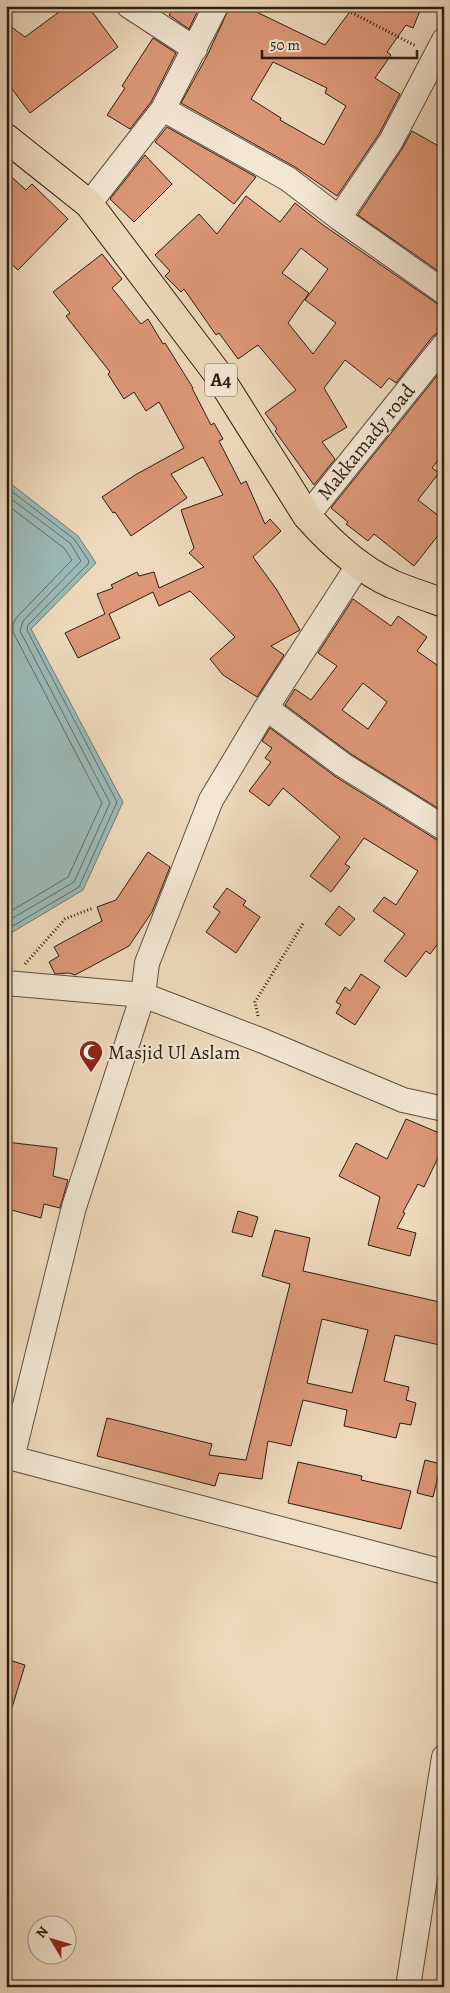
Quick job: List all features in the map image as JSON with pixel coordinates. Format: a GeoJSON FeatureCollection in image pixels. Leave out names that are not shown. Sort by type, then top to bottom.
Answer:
{"type":"FeatureCollection","features":[{"type":"Feature","properties":{"kind":"highway","name":"A4"},"geometry":{"type":"LineString","coordinates":[[6,138],[89,204],[217,373],[307,516],[324,535],[359,564],[391,583],[444,603]]}},
{"type":"Feature","properties":{"kind":"street"},"geometry":{"type":"LineString","coordinates":[[129,6],[195,48]]}},
{"type":"Feature","properties":{"kind":"street"},"geometry":{"type":"LineString","coordinates":[[89,204],[163,109],[216,6]]}},
{"type":"Feature","properties":{"kind":"street"},"geometry":{"type":"LineString","coordinates":[[339,218],[391,141],[440,48]]}},
{"type":"Feature","properties":{"kind":"street"},"geometry":{"type":"LineString","coordinates":[[163,109],[288,179],[339,218],[444,292]]}},
{"type":"Feature","properties":{"kind":"street","name":"Makkamady road"},"geometry":{"type":"LineString","coordinates":[[307,516],[444,345]]}},
{"type":"Feature","properties":{"kind":"street"},"geometry":{"type":"LineString","coordinates":[[359,564],[266,708],[212,800],[147,963],[144,994],[74,1207],[12,1458],[444,1572]]}},
{"type":"Feature","properties":{"kind":"street"},"geometry":{"type":"LineString","coordinates":[[266,708],[343,765],[444,828]]}},
{"type":"Feature","properties":{"kind":"street"},"geometry":{"type":"LineString","coordinates":[[8,983],[144,994],[263,1041],[403,1100],[444,1109]]}},
{"type":"Feature","properties":{"kind":"street"},"geometry":{"type":"LineString","coordinates":[[408,1987],[444,1757]]}},
{"type":"Feature","properties":{"kind":"path"},"geometry":{"type":"LineString","coordinates":[[339,6],[440,48]]}},
{"type":"Feature","properties":{"kind":"path"},"geometry":{"type":"LineString","coordinates":[[8,983],[65,919],[93,908]]}},
{"type":"Feature","properties":{"kind":"path"},"geometry":{"type":"LineString","coordinates":[[263,1041],[255,1002],[304,922]]}},
{"type":"Feature","properties":{"kind":"water"},"geometry":{"type":"Polygon","coordinates":[[[6,480],[78,536],[96,563],[31,629],[123,802],[83,890],[6,936],[6,480]]]}},
{"type":"Feature","properties":{"kind":"building"},"geometry":{"type":"Polygon","coordinates":[[[67,6],[88,6],[118,47],[30,113],[6,81],[6,23],[25,37],[67,6]]]}},
{"type":"Feature","properties":{"kind":"building"},"geometry":{"type":"Polygon","coordinates":[[[175,6],[192,6],[198,10],[189,29],[169,15],[175,6]]]}},
{"type":"Feature","properties":{"kind":"building"},"geometry":{"type":"Polygon","coordinates":[[[230,6],[241,11],[244,6],[325,45],[354,6],[422,6],[413,28],[406,25],[387,52],[391,55],[375,78],[400,94],[379,134],[337,196],[295,167],[181,103],[207,56],[230,6]],[[273,62],[251,99],[281,118],[280,120],[324,145],[346,106],[325,93],[327,88],[273,62]]]}},
{"type":"Feature","properties":{"kind":"building"},"geometry":{"type":"Polygon","coordinates":[[[153,38],[176,53],[151,102],[130,129],[107,115],[125,88],[122,86],[153,38]]]}},
{"type":"Feature","properties":{"kind":"building"},"geometry":{"type":"Polygon","coordinates":[[[167,127],[256,177],[234,204],[155,142],[167,127]]]}},
{"type":"Feature","properties":{"kind":"building"},"geometry":{"type":"Polygon","coordinates":[[[412,131],[444,149],[444,275],[358,215],[412,131]]]}},
{"type":"Feature","properties":{"kind":"building"},"geometry":{"type":"Polygon","coordinates":[[[145,155],[172,184],[134,222],[110,199],[145,155]]]}},
{"type":"Feature","properties":{"kind":"building"},"geometry":{"type":"Polygon","coordinates":[[[6,172],[26,190],[32,184],[68,219],[18,270],[6,259],[6,172]]]}},
{"type":"Feature","properties":{"kind":"building"},"geometry":{"type":"Polygon","coordinates":[[[246,196],[280,222],[295,203],[323,225],[436,303],[444,306],[444,332],[439,332],[433,336],[396,383],[389,378],[381,388],[345,360],[324,388],[347,427],[322,442],[335,459],[314,485],[275,431],[277,429],[265,413],[296,390],[258,345],[238,359],[219,333],[216,335],[184,289],[181,292],[165,276],[170,271],[155,255],[199,214],[217,234],[246,196]],[[301,248],[282,273],[309,293],[288,323],[313,354],[336,323],[305,300],[328,269],[301,248]]]}},
{"type":"Feature","properties":{"kind":"building"},"geometry":{"type":"Polygon","coordinates":[[[102,254],[122,279],[112,288],[141,324],[148,319],[163,344],[165,343],[193,388],[211,425],[214,423],[223,439],[219,441],[241,484],[246,481],[265,524],[270,519],[281,531],[253,557],[277,590],[300,630],[271,646],[284,655],[257,697],[223,675],[210,659],[235,637],[190,591],[159,606],[153,592],[109,614],[120,638],[78,658],[65,633],[105,614],[97,594],[113,588],[111,585],[137,572],[139,576],[154,572],[159,588],[204,567],[189,553],[194,548],[181,510],[223,495],[203,457],[171,474],[187,498],[131,536],[102,497],[135,475],[184,448],[159,402],[146,411],[134,392],[124,399],[108,374],[110,372],[66,316],[70,313],[53,292],[102,254]]]}},
{"type":"Feature","properties":{"kind":"building"},"geometry":{"type":"Polygon","coordinates":[[[444,367],[444,453],[432,468],[439,473],[418,500],[444,520],[444,528],[414,566],[374,534],[368,541],[346,524],[348,522],[331,508],[444,367]]]}},
{"type":"Feature","properties":{"kind":"building"},"geometry":{"type":"Polygon","coordinates":[[[353,599],[391,626],[398,616],[427,637],[417,651],[444,670],[444,812],[351,754],[285,705],[295,689],[311,700],[337,666],[318,653],[353,599]],[[363,683],[342,710],[368,729],[387,702],[363,683]]]}},
{"type":"Feature","properties":{"kind":"building"},"geometry":{"type":"Polygon","coordinates":[[[270,728],[336,777],[437,840],[444,842],[444,936],[430,954],[426,951],[406,977],[384,961],[405,934],[373,911],[384,897],[396,905],[418,871],[364,838],[345,864],[350,867],[331,892],[310,876],[340,837],[283,788],[269,806],[249,791],[271,762],[265,758],[272,748],[262,741],[270,728]]]}},
{"type":"Feature","properties":{"kind":"building"},"geometry":{"type":"Polygon","coordinates":[[[148,852],[170,867],[152,912],[129,946],[75,975],[69,973],[55,974],[49,962],[59,956],[54,947],[102,921],[97,907],[116,900],[148,852]]]}},
{"type":"Feature","properties":{"kind":"building"},"geometry":{"type":"Polygon","coordinates":[[[227,888],[246,901],[243,905],[260,917],[236,953],[206,932],[220,912],[213,907],[227,888]]]}},
{"type":"Feature","properties":{"kind":"building"},"geometry":{"type":"Polygon","coordinates":[[[339,906],[355,919],[340,936],[325,924],[339,906]]]}},
{"type":"Feature","properties":{"kind":"building"},"geometry":{"type":"Polygon","coordinates":[[[361,974],[380,987],[355,1025],[336,1013],[341,1005],[336,1002],[345,987],[350,991],[361,974]]]}},
{"type":"Feature","properties":{"kind":"building"},"geometry":{"type":"Polygon","coordinates":[[[406,1119],[444,1135],[444,1145],[424,1187],[418,1184],[397,1228],[416,1233],[410,1256],[368,1245],[380,1197],[339,1176],[356,1143],[387,1159],[406,1119]]]}},
{"type":"Feature","properties":{"kind":"building"},"geometry":{"type":"Polygon","coordinates":[[[6,1142],[57,1148],[53,1176],[68,1180],[60,1208],[44,1204],[41,1218],[8,1209],[12,1195],[6,1194],[6,1142]]]}},
{"type":"Feature","properties":{"kind":"building"},"geometry":{"type":"Polygon","coordinates":[[[238,1211],[258,1217],[252,1237],[232,1232],[238,1211]]]}},
{"type":"Feature","properties":{"kind":"building"},"geometry":{"type":"Polygon","coordinates":[[[275,1230],[310,1238],[303,1271],[444,1303],[444,1346],[395,1335],[384,1381],[409,1387],[406,1400],[416,1403],[411,1425],[400,1423],[396,1438],[344,1426],[347,1410],[303,1400],[291,1446],[268,1441],[262,1479],[219,1473],[215,1486],[97,1456],[107,1418],[212,1444],[209,1455],[246,1460],[290,1284],[262,1276],[275,1230]],[[322,1319],[307,1383],[352,1393],[368,1330],[322,1319]]]}},
{"type":"Feature","properties":{"kind":"building"},"geometry":{"type":"Polygon","coordinates":[[[425,1460],[441,1464],[433,1497],[417,1493],[425,1460]]]}},
{"type":"Feature","properties":{"kind":"building"},"geometry":{"type":"Polygon","coordinates":[[[298,1462],[362,1476],[361,1480],[411,1491],[401,1529],[288,1503],[298,1462]]]}},
{"type":"Feature","properties":{"kind":"building"},"geometry":{"type":"Polygon","coordinates":[[[6,1659],[25,1665],[10,1714],[6,1714],[6,1659]]]}},
{"type":"Feature","properties":{"kind":"place","name":"Masjid Ul Aslam"},"geometry":{"type":"Point","coordinates":[91,1073]}}]}
